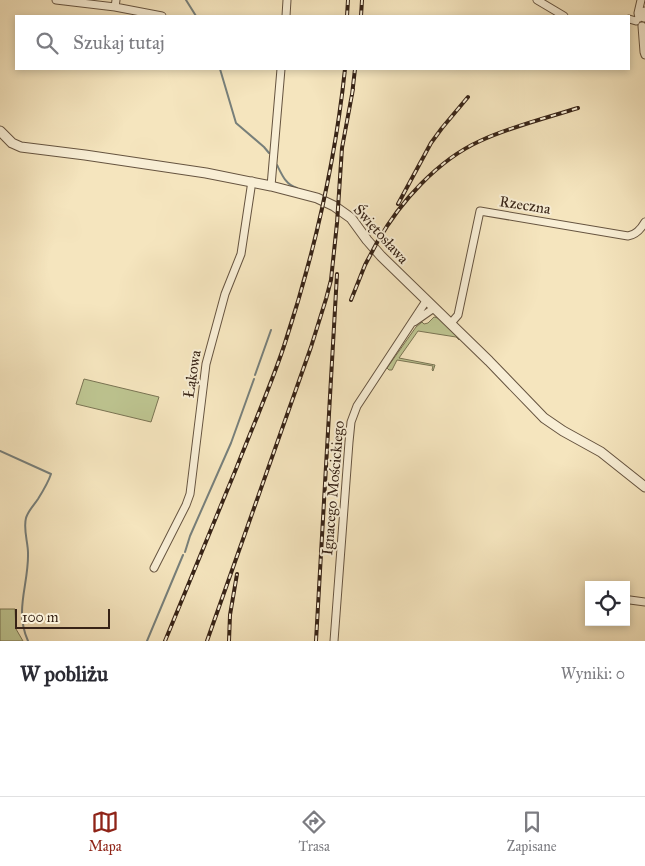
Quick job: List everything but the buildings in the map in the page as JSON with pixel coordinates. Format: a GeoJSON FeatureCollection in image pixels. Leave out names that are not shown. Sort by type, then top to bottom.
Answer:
{"type":"FeatureCollection","features":[{"type":"Feature","properties":{"kind":"street"},"geometry":{"type":"LineString","coordinates":[[56,0],[115,3],[158,15]]}},
{"type":"Feature","properties":{"kind":"street"},"geometry":{"type":"LineString","coordinates":[[286,15],[287,0]]}},
{"type":"Feature","properties":{"kind":"street"},"geometry":{"type":"LineString","coordinates":[[537,0],[562,15]]}},
{"type":"Feature","properties":{"kind":"street"},"geometry":{"type":"LineString","coordinates":[[640,0],[638,13],[641,20],[645,55]]}},
{"type":"Feature","properties":{"kind":"street"},"geometry":{"type":"LineString","coordinates":[[272,186],[281,70]]}},
{"type":"Feature","properties":{"kind":"street","name":"Świętosława"},"geometry":{"type":"LineString","coordinates":[[0,131],[12,143],[21,147],[154,164],[252,182],[317,198],[334,206],[354,222],[380,256],[451,323],[544,418],[601,452],[645,487]]}},
{"type":"Feature","properties":{"kind":"street","name":"Łąkowa"},"geometry":{"type":"LineString","coordinates":[[154,568],[190,494],[206,364],[225,294],[241,254],[252,182]]}},
{"type":"Feature","properties":{"kind":"street","name":"Rzeczna"},"geometry":{"type":"LineString","coordinates":[[451,323],[458,315],[480,211],[628,236],[641,229],[645,222]]}},
{"type":"Feature","properties":{"kind":"street","name":"Ignacego Mościckiego"},"geometry":{"type":"LineString","coordinates":[[334,641],[348,442],[352,418],[360,401],[426,301]]}},
{"type":"Feature","properties":{"kind":"street","name":"Ignacego Mościckiego"},"geometry":{"type":"LineString","coordinates":[[412,324],[434,308]]}},
{"type":"Feature","properties":{"kind":"street"},"geometry":{"type":"LineString","coordinates":[[630,600],[645,602]]}},
{"type":"Feature","properties":{"kind":"green space"},"geometry":{"type":"Polygon","coordinates":[[[434,317],[438,318],[461,338],[459,340],[456,337],[418,331],[399,358],[435,365],[433,371],[433,366],[397,360],[392,370],[389,370],[387,368],[416,327],[422,322],[424,324],[428,323],[434,317]]]}},
{"type":"Feature","properties":{"kind":"green space"},"geometry":{"type":"Polygon","coordinates":[[[84,379],[159,397],[151,422],[76,404],[84,379]]]}},
{"type":"Feature","properties":{"kind":"green space"},"geometry":{"type":"Polygon","coordinates":[[[0,609],[15,609],[16,629],[23,641],[0,641],[0,609]]]}},
{"type":"Feature","properties":{"kind":"waterway"},"geometry":{"type":"LineString","coordinates":[[186,0],[195,15]]}},
{"type":"Feature","properties":{"kind":"waterway"},"geometry":{"type":"LineString","coordinates":[[220,70],[236,123],[269,153]]}},
{"type":"Feature","properties":{"kind":"waterway"},"geometry":{"type":"LineString","coordinates":[[277,165],[287,182],[297,188]]}},
{"type":"Feature","properties":{"kind":"waterway"},"geometry":{"type":"LineString","coordinates":[[255,375],[271,330]]}},
{"type":"Feature","properties":{"kind":"waterway"},"geometry":{"type":"LineString","coordinates":[[185,552],[190,536],[231,443],[254,379]]}},
{"type":"Feature","properties":{"kind":"waterway"},"geometry":{"type":"LineString","coordinates":[[0,451],[51,474],[44,490],[28,513],[25,522],[28,564],[22,619],[28,641]]}},
{"type":"Feature","properties":{"kind":"waterway"},"geometry":{"type":"LineString","coordinates":[[147,641],[183,555]]}},
{"type":"Feature","properties":{"kind":"railway"},"geometry":{"type":"LineString","coordinates":[[347,15],[348,0]]}},
{"type":"Feature","properties":{"kind":"railway"},"geometry":{"type":"LineString","coordinates":[[361,15],[362,0]]}},
{"type":"Feature","properties":{"kind":"railway"},"geometry":{"type":"LineString","coordinates":[[165,641],[267,393],[295,312],[322,209],[341,104],[345,70]]}},
{"type":"Feature","properties":{"kind":"railway"},"geometry":{"type":"LineString","coordinates":[[352,95],[355,70]]}},
{"type":"Feature","properties":{"kind":"railway"},"geometry":{"type":"LineString","coordinates":[[207,641],[311,347],[326,299],[331,280],[342,148],[353,89]]}},
{"type":"Feature","properties":{"kind":"railway"},"geometry":{"type":"LineString","coordinates":[[398,204],[431,143],[468,97]]}},
{"type":"Feature","properties":{"kind":"railway"},"geometry":{"type":"LineString","coordinates":[[378,241],[397,212],[422,183],[449,159],[464,149],[503,131],[578,108]]}},
{"type":"Feature","properties":{"kind":"railway"},"geometry":{"type":"LineString","coordinates":[[351,300],[365,265],[381,235]]}},
{"type":"Feature","properties":{"kind":"railway"},"geometry":{"type":"LineString","coordinates":[[316,641],[337,274]]}},
{"type":"Feature","properties":{"kind":"railway"},"geometry":{"type":"LineString","coordinates":[[229,641],[230,615],[237,574]]}}]}
